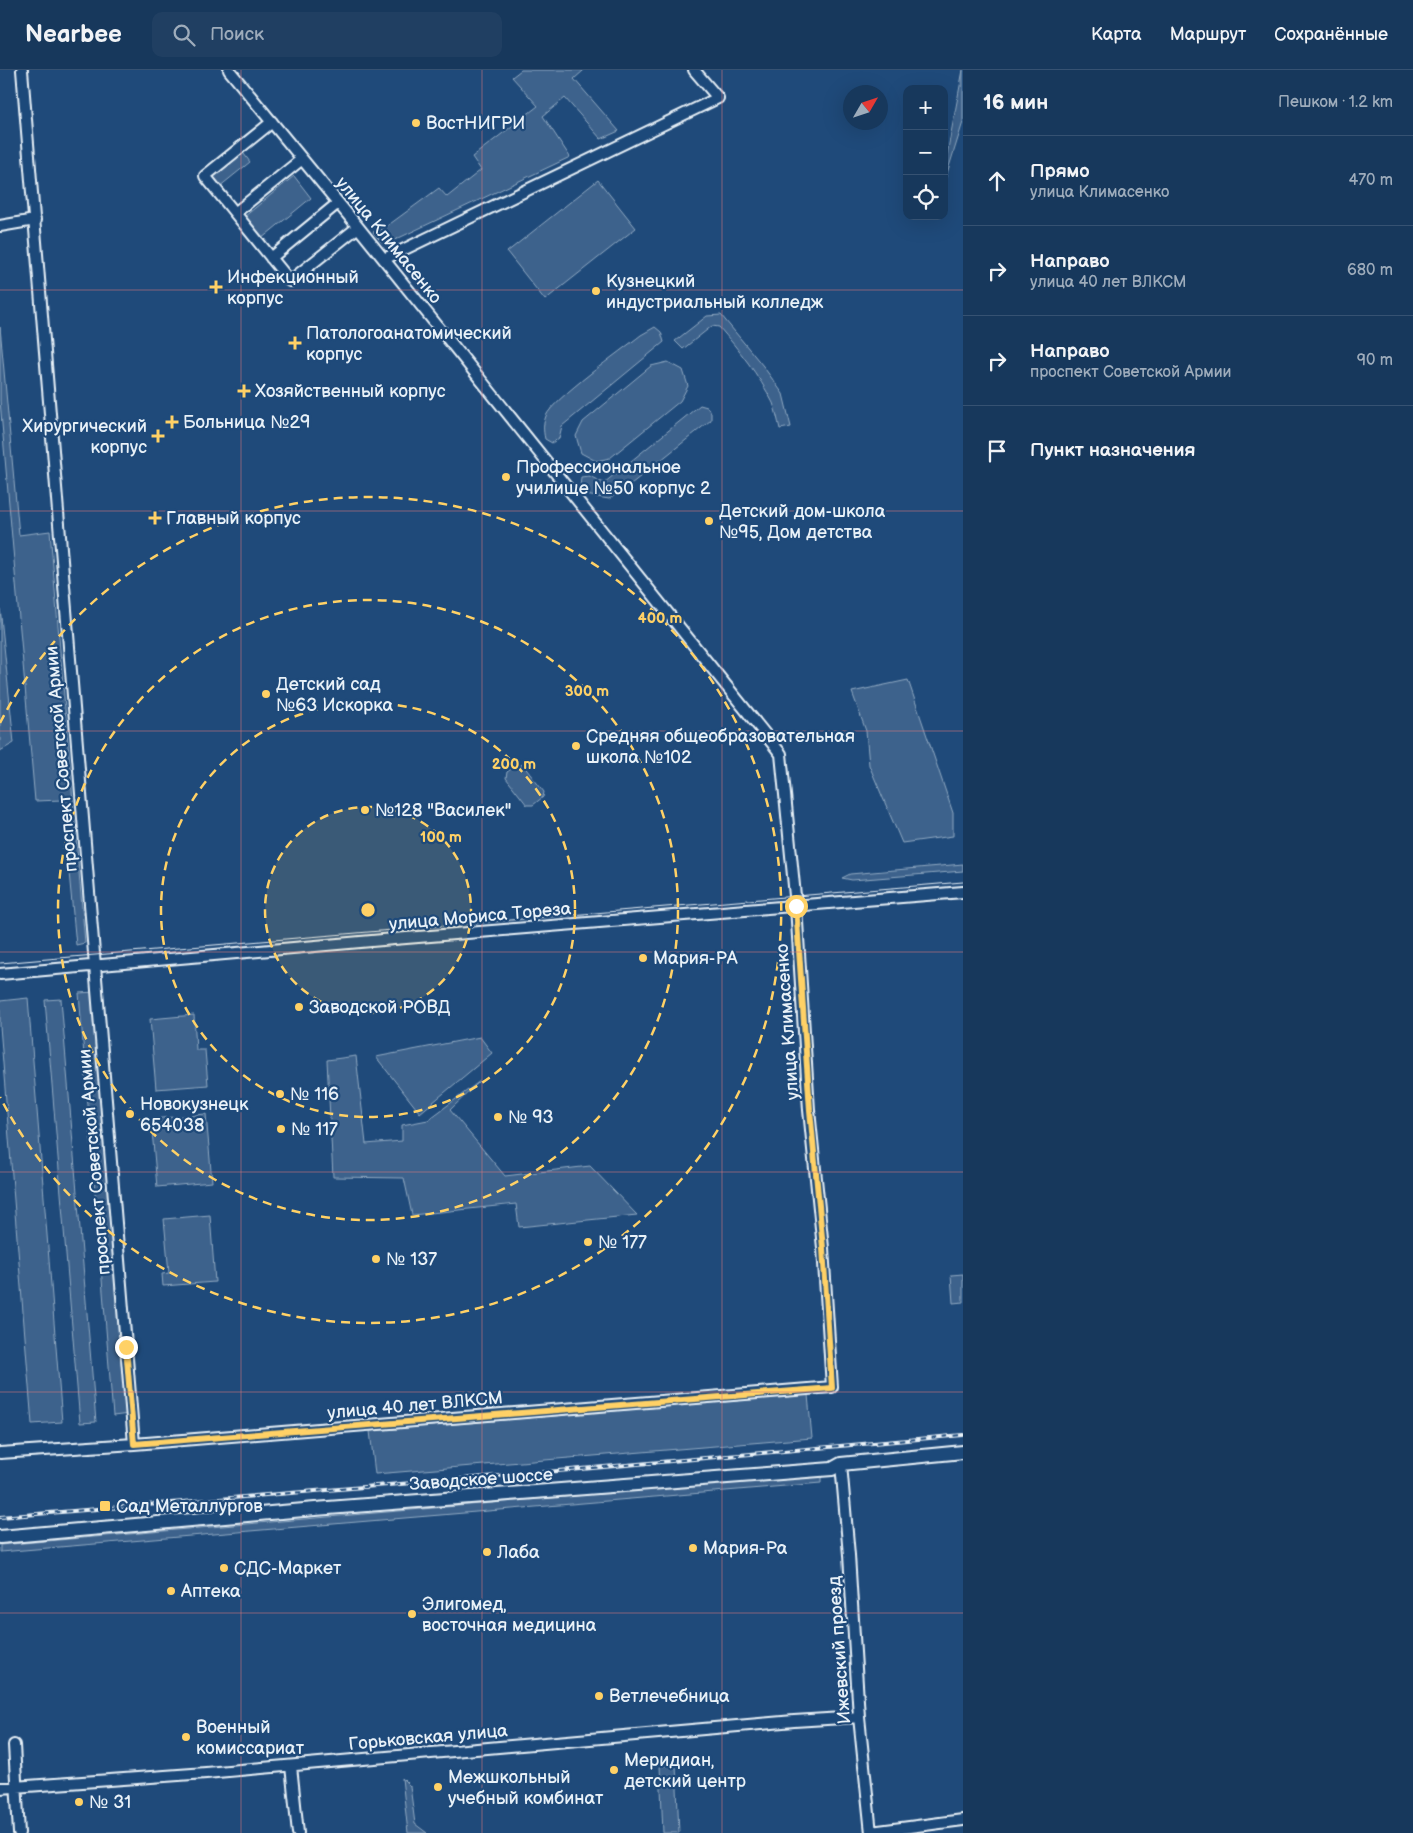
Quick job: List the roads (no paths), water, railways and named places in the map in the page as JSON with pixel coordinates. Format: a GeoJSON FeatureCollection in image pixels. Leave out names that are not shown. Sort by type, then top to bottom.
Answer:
{"type":"FeatureCollection","features":[{"type":"Feature","properties":{"kind":"main road","name":"Заводское шоссе"},"geometry":{"type":"LineString","coordinates":[[0,1537],[315,1509],[832,1469],[841,1464],[963,1452]]}},
{"type":"Feature","properties":{"kind":"street","name":"проспект Советской Армии"},"geometry":{"type":"LineString","coordinates":[[22,70],[134,1444]]}},
{"type":"Feature","properties":{"kind":"street","name":"улица Климасенко"},"geometry":{"type":"LineString","coordinates":[[229,70],[358,226],[781,754],[796,906],[832,1388]]}},
{"type":"Feature","properties":{"kind":"street"},"geometry":{"type":"LineString","coordinates":[[384,259],[718,98],[694,70]]}},
{"type":"Feature","properties":{"kind":"street"},"geometry":{"type":"LineString","coordinates":[[272,122],[205,176],[290,281],[358,226]]}},
{"type":"Feature","properties":{"kind":"street"},"geometry":{"type":"LineString","coordinates":[[235,213],[302,159]]}},
{"type":"Feature","properties":{"kind":"street"},"geometry":{"type":"LineString","coordinates":[[271,258],[338,203]]}},
{"type":"Feature","properties":{"kind":"street"},"geometry":{"type":"LineString","coordinates":[[0,226],[34,220]]}},
{"type":"Feature","properties":{"kind":"street","name":"улица Мориса Тореза"},"geometry":{"type":"LineString","coordinates":[[0,974],[963,892]]}},
{"type":"Feature","properties":{"kind":"street","name":"улица 40 лет ВЛКСМ"},"geometry":{"type":"LineString","coordinates":[[0,1453],[832,1388]]}},
{"type":"Feature","properties":{"kind":"street","name":"Ижевский проезд"},"geometry":{"type":"LineString","coordinates":[[841,1464],[849,1555],[859,1717],[871,1833]]}},
{"type":"Feature","properties":{"kind":"street","name":"Горьковская улица"},"geometry":{"type":"LineString","coordinates":[[0,1788],[291,1766],[794,1721],[859,1717]]}},
{"type":"Feature","properties":{"kind":"street"},"geometry":{"type":"LineString","coordinates":[[14,1745],[19,1833]]}},
{"type":"Feature","properties":{"kind":"street"},"geometry":{"type":"LineString","coordinates":[[291,1766],[298,1833]]}},
{"type":"Feature","properties":{"kind":"street"},"geometry":{"type":"LineString","coordinates":[[871,1833],[963,1820]]}},
{"type":"Feature","properties":{"kind":"tram line"},"geometry":{"type":"LineString","coordinates":[[0,963],[963,882]]}},
{"type":"Feature","properties":{"kind":"railway"},"geometry":{"type":"LineString","coordinates":[[0,1517],[570,1470],[963,1435]]}},
{"type":"Feature","properties":{"kind":"place","name":"ВостНИГРИ"},"geometry":{"type":"Point","coordinates":[416,123]}},
{"type":"Feature","properties":{"kind":"place","name":"Инфекционный корпус"},"geometry":{"type":"Point","coordinates":[216,287]}},
{"type":"Feature","properties":{"kind":"place","name":"Кузнецкий индустриальный колледж"},"geometry":{"type":"Point","coordinates":[596,291]}},
{"type":"Feature","properties":{"kind":"place","name":"Патологоанатомический корпус"},"geometry":{"type":"Point","coordinates":[295,343]}},
{"type":"Feature","properties":{"kind":"place","name":"Хозяйственный корпус"},"geometry":{"type":"Point","coordinates":[244,391]}},
{"type":"Feature","properties":{"kind":"place","name":"Больница №29"},"geometry":{"type":"Point","coordinates":[172,422]}},
{"type":"Feature","properties":{"kind":"place","name":"Хирургический корпус"},"geometry":{"type":"Point","coordinates":[158,436]}},
{"type":"Feature","properties":{"kind":"place","name":"Профессиональное училище №50 корпус 2"},"geometry":{"type":"Point","coordinates":[506,477]}},
{"type":"Feature","properties":{"kind":"place","name":"Главный корпус"},"geometry":{"type":"Point","coordinates":[155,518]}},
{"type":"Feature","properties":{"kind":"place","name":"Детский дом-школа №95, Дом детства"},"geometry":{"type":"Point","coordinates":[709,521]}},
{"type":"Feature","properties":{"kind":"place","name":"Детский сад №63 Искорка"},"geometry":{"type":"Point","coordinates":[266,694]}},
{"type":"Feature","properties":{"kind":"place","name":"Средняя общеобразовательная школа №102"},"geometry":{"type":"Point","coordinates":[576,746]}},
{"type":"Feature","properties":{"kind":"place","name":"№128 \"Василек\""},"geometry":{"type":"Point","coordinates":[365,810]}},
{"type":"Feature","properties":{"kind":"place","name":"Мария-РА"},"geometry":{"type":"Point","coordinates":[643,958]}},
{"type":"Feature","properties":{"kind":"place","name":"Заводской РОВД"},"geometry":{"type":"Point","coordinates":[299,1007]}},
{"type":"Feature","properties":{"kind":"place","name":"№ 116"},"geometry":{"type":"Point","coordinates":[280,1094]}},
{"type":"Feature","properties":{"kind":"place","name":"Новокузнецк 654038"},"geometry":{"type":"Point","coordinates":[130,1114]}},
{"type":"Feature","properties":{"kind":"place","name":"№ 93"},"geometry":{"type":"Point","coordinates":[498,1117]}},
{"type":"Feature","properties":{"kind":"place","name":"№ 117"},"geometry":{"type":"Point","coordinates":[281,1129]}},
{"type":"Feature","properties":{"kind":"place","name":"№ 177"},"geometry":{"type":"Point","coordinates":[588,1242]}},
{"type":"Feature","properties":{"kind":"place","name":"№ 137"},"geometry":{"type":"Point","coordinates":[376,1259]}},
{"type":"Feature","properties":{"kind":"place","name":"Сад Металлургов"},"geometry":{"type":"Point","coordinates":[105,1506]}},
{"type":"Feature","properties":{"kind":"place","name":"Мария-Ра"},"geometry":{"type":"Point","coordinates":[693,1548]}},
{"type":"Feature","properties":{"kind":"place","name":"Лаба"},"geometry":{"type":"Point","coordinates":[487,1552]}},
{"type":"Feature","properties":{"kind":"place","name":"СДС-Маркет"},"geometry":{"type":"Point","coordinates":[224,1568]}},
{"type":"Feature","properties":{"kind":"place","name":"Аптека"},"geometry":{"type":"Point","coordinates":[171,1591]}},
{"type":"Feature","properties":{"kind":"place","name":"Элигомед, восточная медицина"},"geometry":{"type":"Point","coordinates":[412,1614]}},
{"type":"Feature","properties":{"kind":"place","name":"Ветлечебница"},"geometry":{"type":"Point","coordinates":[599,1696]}},
{"type":"Feature","properties":{"kind":"place","name":"Военный комиссариат"},"geometry":{"type":"Point","coordinates":[186,1737]}},
{"type":"Feature","properties":{"kind":"place","name":"Меридиан, детский центр"},"geometry":{"type":"Point","coordinates":[614,1770]}},
{"type":"Feature","properties":{"kind":"place","name":"Межшкольный учебный комбинат"},"geometry":{"type":"Point","coordinates":[438,1787]}},
{"type":"Feature","properties":{"kind":"place","name":"№ 31"},"geometry":{"type":"Point","coordinates":[79,1802]}}]}
